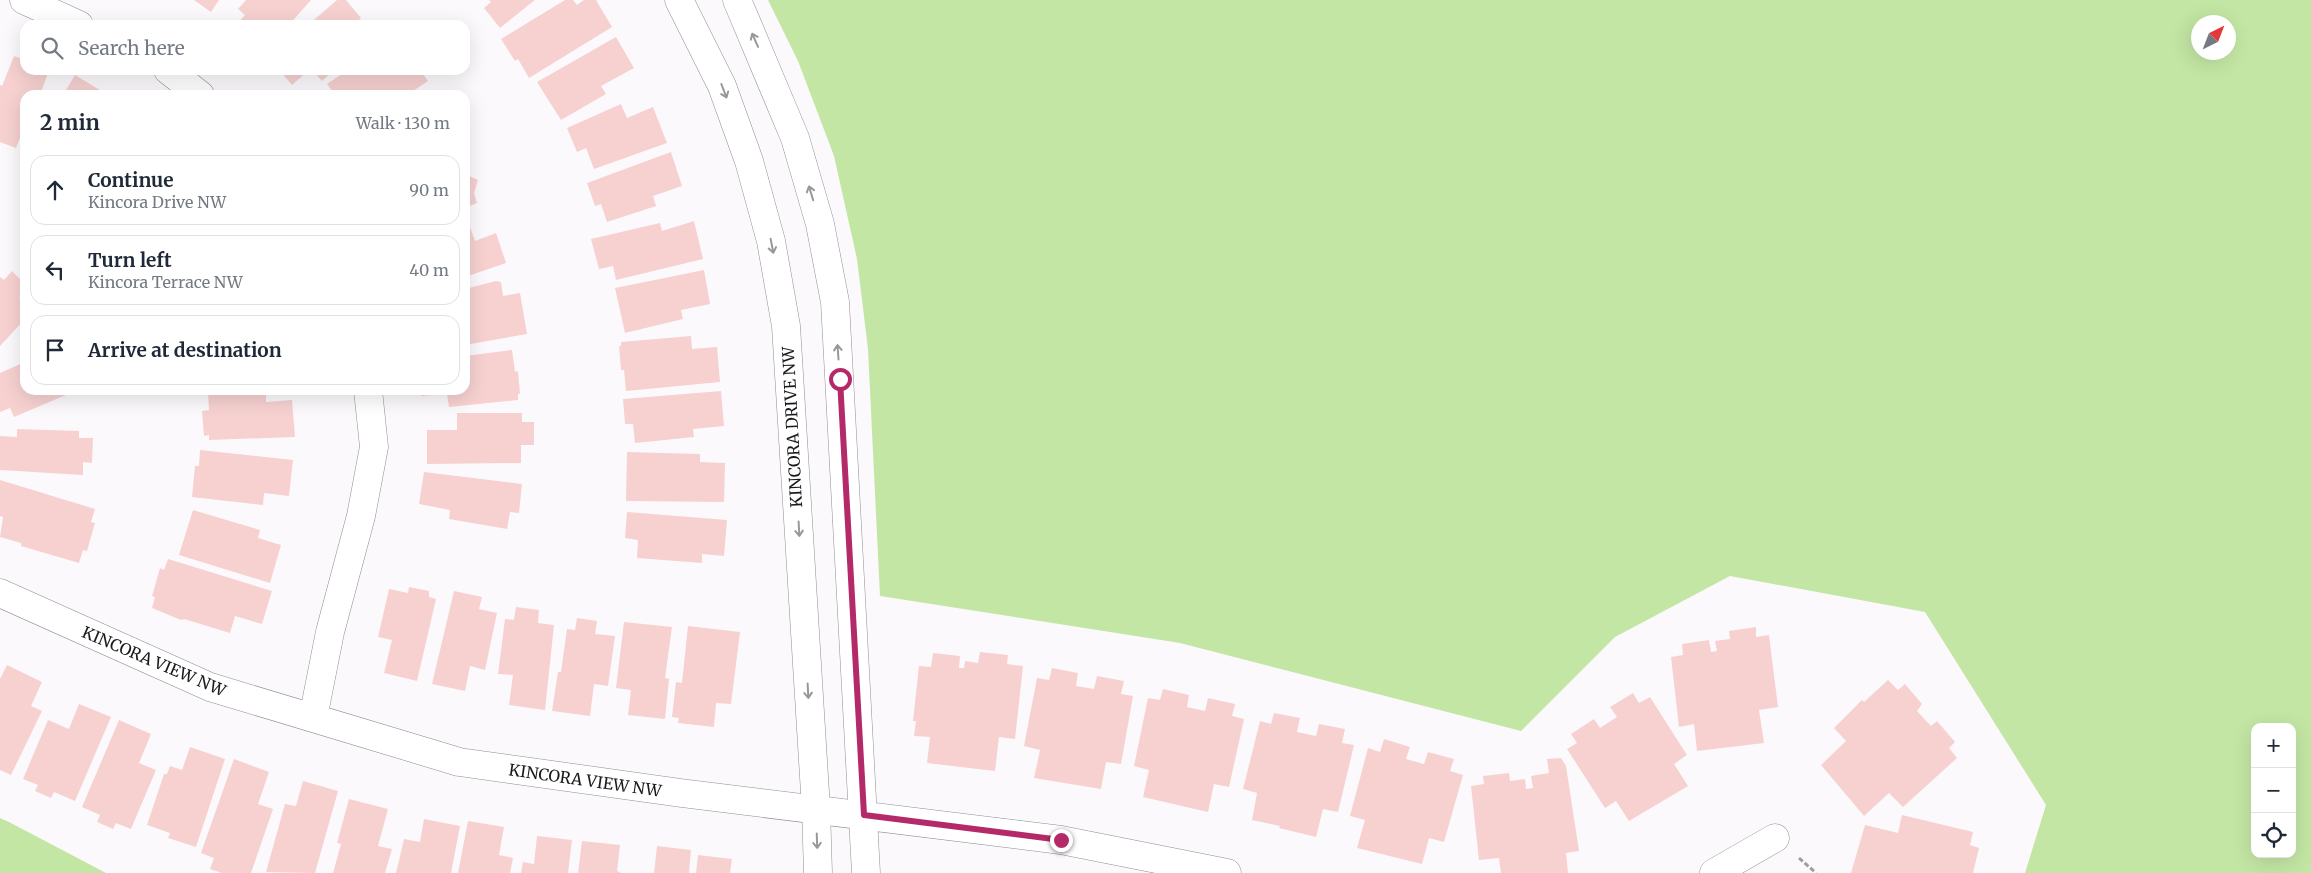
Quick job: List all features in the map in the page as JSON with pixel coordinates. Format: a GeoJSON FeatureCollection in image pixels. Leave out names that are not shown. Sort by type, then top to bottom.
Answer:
{"type":"FeatureCollection","features":[{"type":"Feature","properties":{"kind":"street"},"geometry":{"type":"LineString","coordinates":[[24,0],[68,20]]}},
{"type":"Feature","properties":{"kind":"street","name":"KINCORA DRIVE NW"},"geometry":{"type":"LineString","coordinates":[[679,0],[722,86],[749,161],[771,241],[786,326],[816,809],[818,873]]}},
{"type":"Feature","properties":{"kind":"street"},"geometry":{"type":"LineString","coordinates":[[737,0],[795,138],[820,224],[835,302],[866,873]]}},
{"type":"Feature","properties":{"kind":"street"},"geometry":{"type":"LineString","coordinates":[[174,75],[194,90]]}},
{"type":"Feature","properties":{"kind":"street"},"geometry":{"type":"LineString","coordinates":[[313,718],[330,632],[361,516],[374,447],[369,395]]}},
{"type":"Feature","properties":{"kind":"street","name":"KINCORA VIEW NW"},"geometry":{"type":"LineString","coordinates":[[0,593],[210,687],[459,762],[681,793],[1061,840],[1227,873]]}},
{"type":"Feature","properties":{"kind":"street"},"geometry":{"type":"LineString","coordinates":[[1714,873],[1775,838]]}},
{"type":"Feature","properties":{"kind":"green space"},"geometry":{"type":"Polygon","coordinates":[[[768,0],[2311,0],[2311,873],[2025,873],[2046,805],[1925,612],[1730,576],[1615,637],[1521,731],[1180,643],[880,596],[868,349],[857,259],[834,156],[798,61],[768,0]]]}},
{"type":"Feature","properties":{"kind":"green space"},"geometry":{"type":"Polygon","coordinates":[[[0,818],[9,822],[106,873],[0,873],[0,818]]]}},
{"type":"Feature","properties":{"kind":"building"},"geometry":{"type":"Polygon","coordinates":[[[194,0],[219,0],[211,12],[194,0]]]}},
{"type":"Feature","properties":{"kind":"building"},"geometry":{"type":"Polygon","coordinates":[[[246,0],[311,0],[293,20],[240,20],[245,15],[238,9],[246,0]]]}},
{"type":"Feature","properties":{"kind":"building"},"geometry":{"type":"Polygon","coordinates":[[[337,0],[346,0],[361,18],[359,20],[314,20],[337,0]]]}},
{"type":"Feature","properties":{"kind":"building"},"geometry":{"type":"Polygon","coordinates":[[[489,0],[535,0],[500,28],[484,8],[491,2],[489,0]]]}},
{"type":"Feature","properties":{"kind":"building"},"geometry":{"type":"Polygon","coordinates":[[[565,0],[573,0],[577,5],[584,0],[596,0],[612,27],[529,78],[518,59],[515,61],[501,39],[565,0]]]}},
{"type":"Feature","properties":{"kind":"building"},"geometry":{"type":"Polygon","coordinates":[[[616,37],[634,68],[601,86],[606,94],[561,120],[537,82],[616,37]]]}},
{"type":"Feature","properties":{"kind":"building"},"geometry":{"type":"Polygon","coordinates":[[[14,56],[20,58],[20,75],[47,75],[42,90],[20,90],[20,138],[16,148],[0,142],[0,85],[2,86],[14,56]]]}},
{"type":"Feature","properties":{"kind":"building"},"geometry":{"type":"Polygon","coordinates":[[[75,75],[100,90],[66,90],[75,75]]]}},
{"type":"Feature","properties":{"kind":"building"},"geometry":{"type":"Polygon","coordinates":[[[283,75],[303,75],[292,85],[283,75]]]}},
{"type":"Feature","properties":{"kind":"building"},"geometry":{"type":"Polygon","coordinates":[[[317,75],[329,75],[322,81],[317,75]]]}},
{"type":"Feature","properties":{"kind":"building"},"geometry":{"type":"Polygon","coordinates":[[[340,75],[424,75],[428,81],[414,90],[331,90],[327,84],[340,75]]]}},
{"type":"Feature","properties":{"kind":"building"},"geometry":{"type":"Polygon","coordinates":[[[621,104],[627,118],[653,107],[667,143],[594,169],[586,148],[577,152],[567,128],[621,104]]]}},
{"type":"Feature","properties":{"kind":"building"},"geometry":{"type":"Polygon","coordinates":[[[671,152],[682,186],[653,196],[656,206],[607,222],[601,204],[595,206],[587,183],[671,152]]]}},
{"type":"Feature","properties":{"kind":"building"},"geometry":{"type":"Polygon","coordinates":[[[470,176],[478,180],[474,193],[477,203],[470,206],[470,176]]]}},
{"type":"Feature","properties":{"kind":"building"},"geometry":{"type":"Polygon","coordinates":[[[694,221],[703,259],[616,280],[613,266],[599,269],[591,239],[660,223],[662,231],[694,221]]]}},
{"type":"Feature","properties":{"kind":"building"},"geometry":{"type":"Polygon","coordinates":[[[470,227],[475,241],[496,233],[506,263],[470,275],[470,227]]]}},
{"type":"Feature","properties":{"kind":"building"},"geometry":{"type":"Polygon","coordinates":[[[704,270],[710,304],[681,310],[683,319],[625,333],[615,288],[704,270]]]}},
{"type":"Feature","properties":{"kind":"building"},"geometry":{"type":"Polygon","coordinates":[[[12,271],[20,279],[20,324],[0,346],[0,277],[4,280],[12,271]]]}},
{"type":"Feature","properties":{"kind":"building"},"geometry":{"type":"Polygon","coordinates":[[[496,281],[501,282],[503,296],[520,293],[527,334],[470,344],[470,288],[496,281]]]}},
{"type":"Feature","properties":{"kind":"building"},"geometry":{"type":"Polygon","coordinates":[[[691,336],[692,349],[717,347],[720,382],[626,391],[624,370],[621,370],[619,346],[621,346],[621,342],[691,336]]]}},
{"type":"Feature","properties":{"kind":"building"},"geometry":{"type":"Polygon","coordinates":[[[512,350],[515,372],[518,371],[520,394],[518,394],[518,400],[449,407],[447,395],[470,395],[470,355],[512,350]]]}},
{"type":"Feature","properties":{"kind":"building"},"geometry":{"type":"Polygon","coordinates":[[[20,364],[20,395],[66,395],[14,417],[10,408],[0,412],[0,373],[20,364]]]}},
{"type":"Feature","properties":{"kind":"building"},"geometry":{"type":"Polygon","coordinates":[[[721,391],[724,426],[693,429],[694,437],[635,443],[633,424],[625,424],[623,399],[721,391]]]}},
{"type":"Feature","properties":{"kind":"building"},"geometry":{"type":"Polygon","coordinates":[[[208,395],[266,395],[266,402],[292,400],[295,437],[209,440],[209,435],[204,436],[202,411],[209,410],[208,395]]]}},
{"type":"Feature","properties":{"kind":"building"},"geometry":{"type":"Polygon","coordinates":[[[457,413],[522,413],[522,422],[534,422],[534,445],[521,445],[521,463],[427,464],[427,430],[457,430],[457,413]]]}},
{"type":"Feature","properties":{"kind":"building"},"geometry":{"type":"Polygon","coordinates":[[[17,429],[79,431],[79,438],[93,438],[92,463],[83,462],[83,475],[0,470],[0,436],[17,437],[17,429]]]}},
{"type":"Feature","properties":{"kind":"building"},"geometry":{"type":"Polygon","coordinates":[[[200,450],[293,460],[289,496],[264,493],[263,505],[192,497],[195,466],[199,466],[200,450]]]}},
{"type":"Feature","properties":{"kind":"building"},"geometry":{"type":"Polygon","coordinates":[[[627,452],[700,454],[700,462],[725,463],[724,502],[626,501],[627,452]]]}},
{"type":"Feature","properties":{"kind":"building"},"geometry":{"type":"Polygon","coordinates":[[[424,472],[522,484],[519,513],[510,512],[507,529],[449,519],[450,510],[419,504],[424,472]]]}},
{"type":"Feature","properties":{"kind":"building"},"geometry":{"type":"Polygon","coordinates":[[[0,480],[95,509],[91,522],[95,523],[87,551],[83,550],[79,563],[21,546],[21,543],[0,537],[3,517],[0,516],[0,480]]]}},
{"type":"Feature","properties":{"kind":"building"},"geometry":{"type":"Polygon","coordinates":[[[193,510],[260,530],[258,538],[281,545],[270,583],[179,555],[193,510]]]}},
{"type":"Feature","properties":{"kind":"building"},"geometry":{"type":"Polygon","coordinates":[[[627,512],[727,520],[724,556],[702,554],[702,563],[637,558],[638,540],[625,538],[627,512]]]}},
{"type":"Feature","properties":{"kind":"building"},"geometry":{"type":"Polygon","coordinates":[[[168,559],[272,591],[262,624],[235,616],[230,633],[184,619],[181,620],[152,608],[155,597],[152,596],[160,568],[164,570],[168,559]]]}},
{"type":"Feature","properties":{"kind":"building"},"geometry":{"type":"Polygon","coordinates":[[[409,587],[429,591],[429,597],[436,599],[417,681],[384,673],[392,640],[378,637],[389,589],[408,593],[409,587]]]}},
{"type":"Feature","properties":{"kind":"building"},"geometry":{"type":"Polygon","coordinates":[[[454,591],[482,597],[479,609],[497,613],[485,670],[470,666],[465,691],[432,684],[454,591]]]}},
{"type":"Feature","properties":{"kind":"building"},"geometry":{"type":"Polygon","coordinates":[[[516,607],[539,610],[538,623],[554,625],[545,710],[509,705],[513,675],[498,674],[505,619],[514,620],[516,607]]]}},
{"type":"Feature","properties":{"kind":"building"},"geometry":{"type":"Polygon","coordinates":[[[577,618],[597,621],[595,634],[615,636],[608,686],[594,684],[590,716],[552,711],[558,672],[561,672],[567,629],[575,630],[577,618]]]}},
{"type":"Feature","properties":{"kind":"building"},"geometry":{"type":"Polygon","coordinates":[[[624,622],[672,627],[665,678],[669,679],[665,719],[628,715],[631,690],[616,688],[624,622]]]}},
{"type":"Feature","properties":{"kind":"building"},"geometry":{"type":"Polygon","coordinates":[[[688,626],[740,632],[731,704],[716,703],[714,727],[678,723],[679,718],[672,717],[676,682],[682,683],[688,626]]]}},
{"type":"Feature","properties":{"kind":"building"},"geometry":{"type":"Polygon","coordinates":[[[1756,627],[1756,637],[1769,635],[1778,707],[1759,710],[1764,743],[1697,751],[1694,724],[1679,727],[1671,657],[1683,655],[1682,644],[1709,640],[1711,652],[1717,651],[1715,641],[1730,639],[1729,631],[1756,627]]]}},
{"type":"Feature","properties":{"kind":"building"},"geometry":{"type":"Polygon","coordinates":[[[980,652],[1008,655],[1007,664],[1023,666],[1015,739],[999,737],[995,771],[927,763],[930,737],[914,736],[916,721],[913,721],[919,666],[931,667],[933,653],[960,656],[959,668],[964,668],[965,661],[978,663],[980,652]]]}},
{"type":"Feature","properties":{"kind":"building"},"geometry":{"type":"Polygon","coordinates":[[[7,665],[42,682],[31,706],[42,711],[11,775],[0,770],[0,679],[7,665]]]}},
{"type":"Feature","properties":{"kind":"building"},"geometry":{"type":"Polygon","coordinates":[[[1052,668],[1078,673],[1076,686],[1094,689],[1097,676],[1124,681],[1121,694],[1133,696],[1121,764],[1106,762],[1101,789],[1034,778],[1040,750],[1024,746],[1037,678],[1049,680],[1052,668]]]}},
{"type":"Feature","properties":{"kind":"building"},"geometry":{"type":"Polygon","coordinates":[[[1888,680],[1898,690],[1905,684],[1922,704],[1917,711],[1931,726],[1937,721],[1955,742],[1949,748],[1957,758],[1903,807],[1889,793],[1864,816],[1821,765],[1846,741],[1834,728],[1862,700],[1864,702],[1888,680]]]}},
{"type":"Feature","properties":{"kind":"building"},"geometry":{"type":"Polygon","coordinates":[[[1163,689],[1189,695],[1187,707],[1205,711],[1208,698],[1235,704],[1232,716],[1244,719],[1229,787],[1214,784],[1208,812],[1143,797],[1149,770],[1134,766],[1148,698],[1160,700],[1163,689]]]}},
{"type":"Feature","properties":{"kind":"building"},"geometry":{"type":"Polygon","coordinates":[[[1633,693],[1639,703],[1650,697],[1687,755],[1674,764],[1688,786],[1629,821],[1616,801],[1605,808],[1567,749],[1577,743],[1571,734],[1594,719],[1600,728],[1617,717],[1610,707],[1633,693]]]}},
{"type":"Feature","properties":{"kind":"building"},"geometry":{"type":"Polygon","coordinates":[[[79,704],[111,717],[75,801],[54,792],[51,798],[35,791],[38,785],[23,779],[48,720],[69,729],[79,704]]]}},
{"type":"Feature","properties":{"kind":"building"},"geometry":{"type":"Polygon","coordinates":[[[1274,713],[1300,718],[1297,732],[1316,736],[1319,724],[1345,729],[1342,743],[1354,745],[1338,812],[1323,809],[1316,837],[1252,820],[1257,793],[1243,789],[1260,721],[1271,724],[1274,713]]]}},
{"type":"Feature","properties":{"kind":"building"},"geometry":{"type":"Polygon","coordinates":[[[119,720],[151,734],[139,763],[156,770],[131,829],[116,823],[113,829],[97,822],[100,815],[82,807],[119,720]]]}},
{"type":"Feature","properties":{"kind":"building"},"geometry":{"type":"Polygon","coordinates":[[[1384,739],[1410,747],[1406,759],[1424,764],[1428,752],[1454,759],[1450,771],[1463,775],[1444,842],[1429,838],[1422,864],[1357,848],[1365,820],[1350,816],[1368,748],[1380,752],[1384,739]]]}},
{"type":"Feature","properties":{"kind":"building"},"geometry":{"type":"Polygon","coordinates":[[[190,747],[225,759],[196,847],[168,838],[170,833],[147,825],[164,774],[167,774],[170,766],[182,770],[190,747]]]}},
{"type":"Feature","properties":{"kind":"building"},"geometry":{"type":"Polygon","coordinates":[[[1561,758],[1566,766],[1579,851],[1566,853],[1568,873],[1501,873],[1499,858],[1479,860],[1471,786],[1484,784],[1483,776],[1509,773],[1510,781],[1525,779],[1526,789],[1533,788],[1531,776],[1549,773],[1547,759],[1561,758]]]}},
{"type":"Feature","properties":{"kind":"building"},"geometry":{"type":"Polygon","coordinates":[[[234,759],[269,772],[258,804],[273,809],[251,873],[222,873],[210,869],[214,858],[201,853],[234,759]]]}},
{"type":"Feature","properties":{"kind":"building"},"geometry":{"type":"Polygon","coordinates":[[[303,781],[338,791],[315,873],[266,872],[285,804],[296,806],[303,781]]]}},
{"type":"Feature","properties":{"kind":"building"},"geometry":{"type":"Polygon","coordinates":[[[349,799],[388,809],[378,846],[392,849],[385,873],[333,873],[341,844],[337,843],[349,799]]]}},
{"type":"Feature","properties":{"kind":"building"},"geometry":{"type":"Polygon","coordinates":[[[1902,815],[1973,832],[1970,845],[1979,848],[1973,873],[1851,873],[1865,825],[1898,833],[1902,815]]]}},
{"type":"Feature","properties":{"kind":"building"},"geometry":{"type":"Polygon","coordinates":[[[424,819],[460,826],[451,873],[396,873],[404,839],[420,842],[424,819]]]}},
{"type":"Feature","properties":{"kind":"building"},"geometry":{"type":"Polygon","coordinates":[[[468,821],[504,827],[499,855],[513,858],[510,873],[458,873],[468,821]]]}},
{"type":"Feature","properties":{"kind":"building"},"geometry":{"type":"Polygon","coordinates":[[[537,836],[572,840],[568,873],[521,873],[523,862],[534,864],[537,836]]]}},
{"type":"Feature","properties":{"kind":"building"},"geometry":{"type":"Polygon","coordinates":[[[582,841],[620,845],[617,871],[621,873],[578,873],[582,841]]]}},
{"type":"Feature","properties":{"kind":"building"},"geometry":{"type":"Polygon","coordinates":[[[657,846],[691,850],[689,873],[654,873],[657,846]]]}},
{"type":"Feature","properties":{"kind":"building"},"geometry":{"type":"Polygon","coordinates":[[[698,855],[732,859],[730,873],[696,873],[698,855]]]}},
{"type":"Feature","properties":{"kind":"route"},"geometry":{"type":"LineString","coordinates":[[840,379],[864,815],[1061,840]]}}]}
